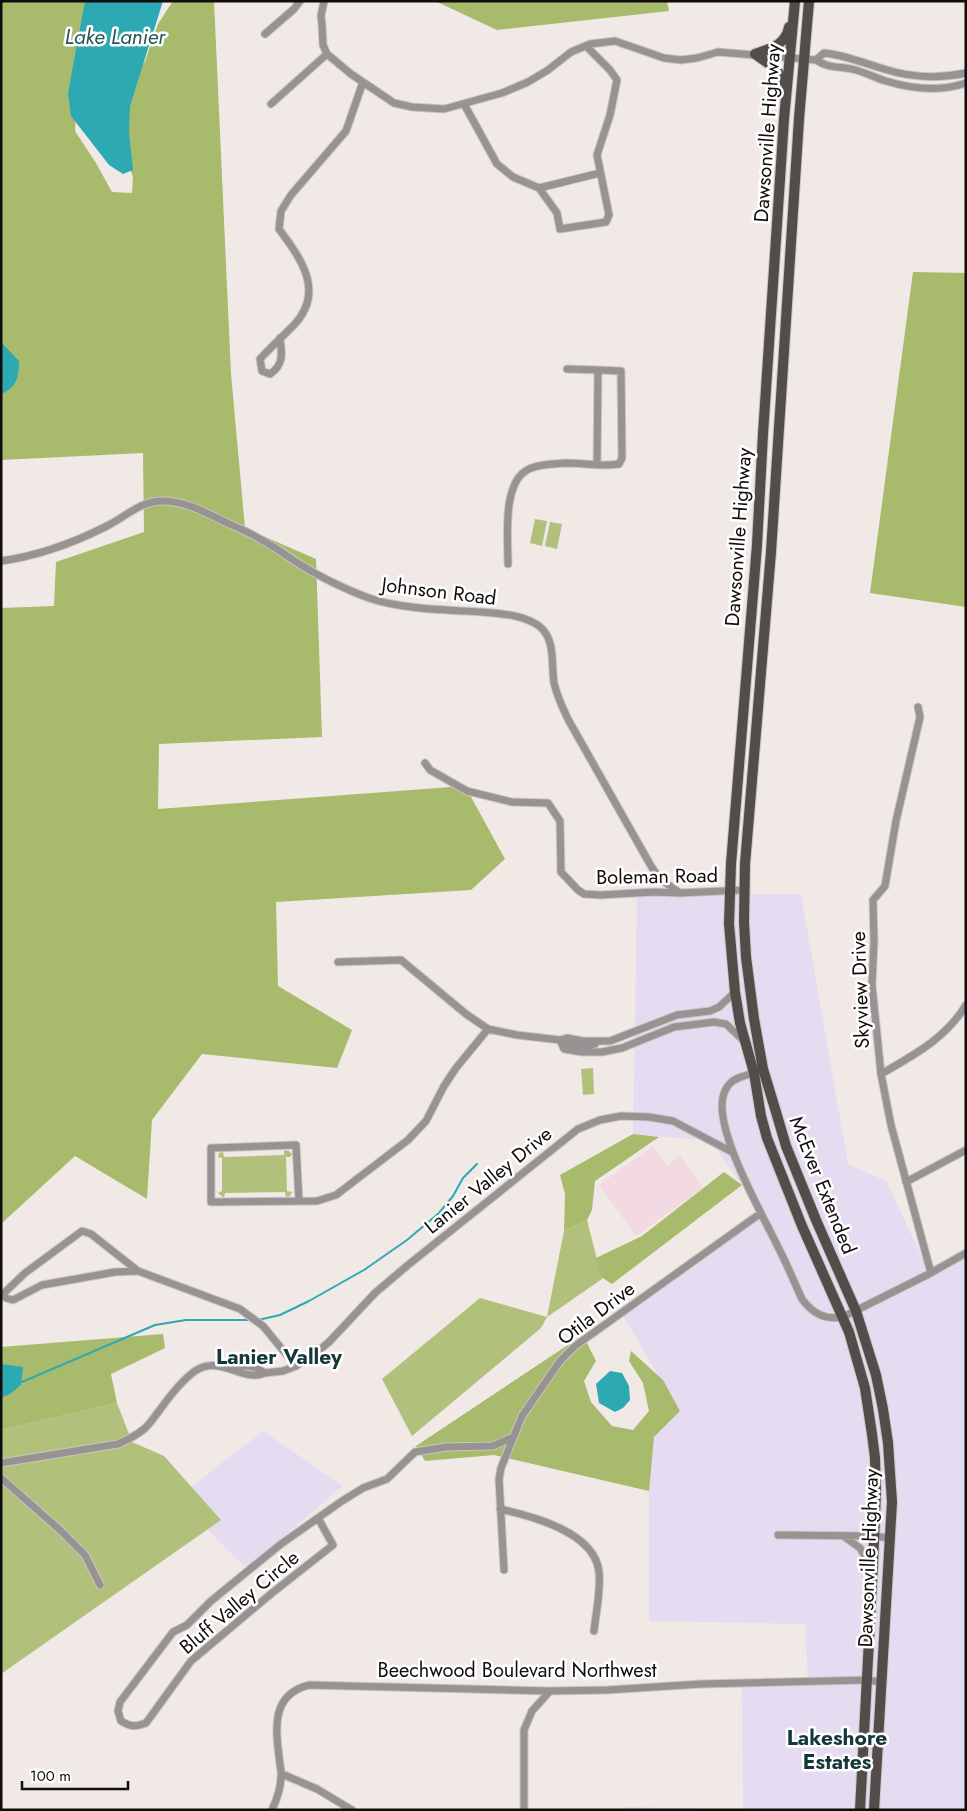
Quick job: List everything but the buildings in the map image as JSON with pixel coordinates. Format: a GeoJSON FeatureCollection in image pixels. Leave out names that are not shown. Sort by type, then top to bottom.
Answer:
{"type":"FeatureCollection","features":[{"type":"Feature","properties":{"kind":"main road"},"geometry":{"type":"LineString","coordinates":[[755,54],[780,44],[784,39],[789,30],[794,1]]}},
{"type":"Feature","properties":{"kind":"main road","name":"Dawsonville Highway"},"geometry":{"type":"LineString","coordinates":[[759,1071],[745,1042],[740,1023],[735,992],[729,924],[729,891],[757,545],[763,434],[794,1]]}},
{"type":"Feature","properties":{"kind":"main road","name":"Dawsonville Highway"},"geometry":{"type":"LineString","coordinates":[[810,1],[798,129],[771,552],[754,745],[744,890],[747,965],[759,1071],[759,1110],[767,1138],[802,1226],[843,1317],[865,1388],[872,1434],[876,1484],[868,1680],[860,1810]]}},
{"type":"Feature","properties":{"kind":"main road"},"geometry":{"type":"LineString","coordinates":[[755,54],[775,68],[787,87]]}},
{"type":"Feature","properties":{"kind":"main road","name":"McEver Extended"},"geometry":{"type":"LineString","coordinates":[[759,1071],[786,1146],[856,1312]]}},
{"type":"Feature","properties":{"kind":"main road","name":"Dawsonville Highway"},"geometry":{"type":"LineString","coordinates":[[856,1312],[881,1396],[888,1443],[892,1502],[874,1810]]}},
{"type":"Feature","properties":{"kind":"street"},"geometry":{"type":"LineString","coordinates":[[264,34],[294,9],[300,1]]}},
{"type":"Feature","properties":{"kind":"street"},"geometry":{"type":"LineString","coordinates":[[324,1],[321,16],[323,45],[327,54],[394,103],[412,107],[444,109],[502,93],[528,82],[548,70],[571,52],[586,46],[615,41],[664,58],[681,60],[698,58],[718,52],[805,58],[816,60],[824,66],[857,70],[885,81],[916,89],[933,89],[966,83]]}},
{"type":"Feature","properties":{"kind":"street"},"geometry":{"type":"LineString","coordinates":[[464,104],[497,164],[513,177],[539,188],[557,213],[560,229],[606,222],[609,215],[597,155],[610,115],[617,80],[610,70],[586,46]]}},
{"type":"Feature","properties":{"kind":"street"},"geometry":{"type":"LineString","coordinates":[[816,60],[824,53],[837,54],[905,74],[930,78],[966,73]]}},
{"type":"Feature","properties":{"kind":"street"},"geometry":{"type":"LineString","coordinates":[[271,104],[327,54]]}},
{"type":"Feature","properties":{"kind":"street"},"geometry":{"type":"LineString","coordinates":[[902,85],[905,74]]}},
{"type":"Feature","properties":{"kind":"street"},"geometry":{"type":"LineString","coordinates":[[280,338],[282,355],[280,364],[270,374],[262,371],[260,359],[280,338],[295,324],[307,304],[310,290],[307,274],[296,252],[279,229],[281,211],[291,195],[346,131],[363,82]]}},
{"type":"Feature","properties":{"kind":"street"},"geometry":{"type":"LineString","coordinates":[[539,188],[600,173]]}},
{"type":"Feature","properties":{"kind":"street"},"geometry":{"type":"LineString","coordinates":[[508,564],[508,504],[516,482],[526,470],[538,466],[566,463],[619,464],[622,458],[621,371],[567,369]]}},
{"type":"Feature","properties":{"kind":"street"},"geometry":{"type":"LineString","coordinates":[[597,465],[598,370]]}},
{"type":"Feature","properties":{"kind":"street"},"geometry":{"type":"LineString","coordinates":[[763,434],[779,435]]}},
{"type":"Feature","properties":{"kind":"street","name":"Johnson Road"},"geometry":{"type":"LineString","coordinates":[[1,561],[39,552],[92,533],[130,511],[149,503],[160,501],[178,502],[198,509],[260,539],[303,566],[370,599],[413,606],[508,615],[533,622],[541,628],[548,638],[552,655],[554,683],[569,721],[660,879],[680,893]]}},
{"type":"Feature","properties":{"kind":"street","name":"Skyview Drive"},"geometry":{"type":"LineString","coordinates":[[918,707],[920,717],[896,822],[885,886],[873,900],[872,985],[881,1074],[891,1125],[931,1273]]}},
{"type":"Feature","properties":{"kind":"street","name":"Boleman Road"},"geometry":{"type":"LineString","coordinates":[[426,763],[430,770],[467,792],[512,802],[548,803],[560,821],[561,872],[584,894],[600,896],[654,892],[680,893],[744,890]]}},
{"type":"Feature","properties":{"kind":"street"},"geometry":{"type":"LineString","coordinates":[[338,962],[401,960],[466,1014],[488,1028],[517,1035],[560,1040],[567,1038],[582,1047],[602,1052],[617,1049],[674,1028],[714,1022],[726,1024],[745,1042]]}},
{"type":"Feature","properties":{"kind":"street"},"geometry":{"type":"LineString","coordinates":[[560,1040],[564,1049],[614,1040],[677,1015],[719,1007],[735,992]]}},
{"type":"Feature","properties":{"kind":"street"},"geometry":{"type":"LineString","coordinates":[[881,1074],[914,1055],[940,1036],[966,1005]]}},
{"type":"Feature","properties":{"kind":"street"},"geometry":{"type":"LineString","coordinates":[[693,1013],[696,1024]]}},
{"type":"Feature","properties":{"kind":"street"},"geometry":{"type":"LineString","coordinates":[[299,1201],[296,1145],[212,1148],[211,1202],[317,1201],[336,1195],[408,1140],[426,1121],[444,1086],[456,1068],[488,1028]]}},
{"type":"Feature","properties":{"kind":"street"},"geometry":{"type":"LineString","coordinates":[[614,1040],[617,1049]]}},
{"type":"Feature","properties":{"kind":"street"},"geometry":{"type":"LineString","coordinates":[[759,1071],[734,1079],[729,1084],[722,1098],[722,1114],[732,1152],[808,1308],[816,1314],[826,1317],[834,1319],[843,1317],[931,1273],[966,1253]]}},
{"type":"Feature","properties":{"kind":"street","name":"Lanier Valley Drive"},"geometry":{"type":"LineString","coordinates":[[296,1366],[329,1342],[375,1293],[408,1265],[578,1130],[600,1120],[621,1116],[649,1117],[679,1124],[732,1152]]}},
{"type":"Feature","properties":{"kind":"street"},"geometry":{"type":"LineString","coordinates":[[906,1182],[966,1150]]}},
{"type":"Feature","properties":{"kind":"street","name":"Otila Drive"},"geometry":{"type":"LineString","coordinates":[[504,1570],[500,1473],[522,1416],[560,1361],[575,1346],[761,1213]]}},
{"type":"Feature","properties":{"kind":"street"},"geometry":{"type":"LineString","coordinates":[[1,1463],[118,1444],[134,1438],[146,1428],[170,1396],[196,1370],[210,1365],[232,1368],[258,1376],[265,1373],[283,1371],[296,1366],[280,1350],[263,1326],[240,1310],[138,1271],[91,1234],[82,1231],[25,1273],[3,1294],[6,1298],[13,1300],[42,1285],[115,1272],[138,1271]]}},
{"type":"Feature","properties":{"kind":"street","name":"Bluff Valley Circle"},"geometry":{"type":"LineString","coordinates":[[318,1518],[333,1545],[191,1661],[146,1723],[136,1727],[128,1725],[121,1720],[118,1710],[120,1702],[173,1632],[186,1625],[210,1601],[281,1544],[318,1518],[363,1488],[387,1479],[415,1452],[446,1447],[493,1446],[514,1437]]}},
{"type":"Feature","properties":{"kind":"street"},"geometry":{"type":"LineString","coordinates":[[1,1478],[60,1530],[85,1555],[100,1586]]}},
{"type":"Feature","properties":{"kind":"street"},"geometry":{"type":"LineString","coordinates":[[500,1509],[523,1514],[573,1535],[596,1559],[599,1578],[594,1631]]}},
{"type":"Feature","properties":{"kind":"street"},"geometry":{"type":"LineString","coordinates":[[778,1535],[874,1536],[889,1538]]}},
{"type":"Feature","properties":{"kind":"street"},"geometry":{"type":"LineString","coordinates":[[843,1536],[860,1548],[873,1571]]}},
{"type":"Feature","properties":{"kind":"street","name":"Beechwood Boulevard Northwest"},"geometry":{"type":"LineString","coordinates":[[272,1810],[279,1793],[282,1774],[278,1714],[285,1698],[298,1688],[320,1685],[607,1690],[701,1684],[868,1680],[880,1682]]}},
{"type":"Feature","properties":{"kind":"street"},"geometry":{"type":"LineString","coordinates":[[524,1810],[524,1730],[532,1711],[550,1690]]}},
{"type":"Feature","properties":{"kind":"street"},"geometry":{"type":"LineString","coordinates":[[282,1774],[317,1789],[352,1810]]}},
{"type":"Feature","properties":{"kind":"shaded area"},"geometry":{"type":"Polygon","coordinates":[[[801,894],[848,1164],[886,1181],[930,1274],[966,1256],[966,1810],[624,1810],[625,1807],[743,1809],[742,1686],[808,1683],[805,1624],[649,1621],[649,1491],[654,1437],[680,1411],[620,1311],[759,1210],[711,1141],[633,1134],[637,895],[801,894]]]}},
{"type":"Feature","properties":{"kind":"shaded area"},"geometry":{"type":"Polygon","coordinates":[[[653,1146],[667,1166],[680,1156],[703,1188],[636,1236],[599,1185],[653,1146]]]}},
{"type":"Feature","properties":{"kind":"shaded area"},"geometry":{"type":"Polygon","coordinates":[[[263,1431],[343,1486],[246,1568],[207,1529],[220,1519],[191,1487],[263,1431]]]}},
{"type":"Feature","properties":{"kind":"green space"},"geometry":{"type":"Polygon","coordinates":[[[1,1],[89,1],[77,94],[75,131],[112,192],[132,193],[133,177],[120,141],[124,101],[145,61],[158,24],[173,1],[214,1],[231,374],[245,528],[316,559],[322,737],[159,744],[158,809],[465,786],[505,859],[471,890],[276,902],[278,986],[352,1030],[337,1068],[202,1054],[152,1120],[147,1199],[75,1156],[1,1224],[1,608],[54,606],[56,562],[144,532],[143,453],[1,460],[1,395],[16,371],[1,353],[1,1]]]}},
{"type":"Feature","properties":{"kind":"green space"},"geometry":{"type":"Polygon","coordinates":[[[435,1],[667,1],[669,11],[497,30],[435,1]]]}},
{"type":"Feature","properties":{"kind":"green space"},"geometry":{"type":"Polygon","coordinates":[[[913,272],[966,273],[966,607],[870,593],[913,272]]]}},
{"type":"Feature","properties":{"kind":"green space"},"geometry":{"type":"Polygon","coordinates":[[[535,519],[547,521],[542,546],[530,543],[535,519]]]}},
{"type":"Feature","properties":{"kind":"green space"},"geometry":{"type":"Polygon","coordinates":[[[550,522],[562,524],[557,549],[545,546],[550,522]]]}},
{"type":"Feature","properties":{"kind":"green space"},"geometry":{"type":"Polygon","coordinates":[[[593,1068],[594,1094],[583,1095],[581,1069],[593,1068]]]}},
{"type":"Feature","properties":{"kind":"green space"},"geometry":{"type":"Polygon","coordinates":[[[633,1134],[659,1137],[595,1181],[592,1210],[587,1220],[564,1231],[565,1194],[560,1175],[633,1134]]]}},
{"type":"Feature","properties":{"kind":"green space"},"geometry":{"type":"Polygon","coordinates":[[[284,1150],[292,1154],[290,1157],[286,1157],[287,1191],[292,1192],[290,1196],[286,1197],[285,1192],[225,1193],[224,1198],[218,1193],[222,1191],[222,1158],[218,1157],[219,1153],[223,1152],[224,1157],[284,1155],[284,1150]]]}},
{"type":"Feature","properties":{"kind":"green space"},"geometry":{"type":"Polygon","coordinates":[[[724,1172],[742,1185],[612,1284],[601,1277],[596,1258],[642,1236],[724,1172]]]}},
{"type":"Feature","properties":{"kind":"green space"},"geometry":{"type":"Polygon","coordinates":[[[587,1220],[602,1279],[547,1317],[564,1231],[587,1220]]]}},
{"type":"Feature","properties":{"kind":"green space"},"geometry":{"type":"Polygon","coordinates":[[[480,1298],[547,1317],[541,1328],[412,1436],[382,1379],[480,1298]]]}},
{"type":"Feature","properties":{"kind":"green space"},"geometry":{"type":"Polygon","coordinates":[[[163,1334],[165,1348],[111,1374],[117,1403],[1,1430],[1,1347],[163,1334]]]}},
{"type":"Feature","properties":{"kind":"green space"},"geometry":{"type":"Polygon","coordinates":[[[583,1335],[596,1361],[584,1381],[591,1402],[612,1426],[633,1430],[649,1411],[643,1383],[629,1361],[631,1351],[663,1380],[680,1411],[654,1437],[649,1491],[494,1455],[425,1461],[416,1446],[583,1335]]]}},
{"type":"Feature","properties":{"kind":"green space"},"geometry":{"type":"Polygon","coordinates":[[[117,1403],[132,1442],[164,1456],[221,1520],[1,1674],[1,1430],[117,1403]]]}},
{"type":"Feature","properties":{"kind":"water","name":"Lake Lanier"},"geometry":{"type":"Polygon","coordinates":[[[85,1],[163,1],[130,106],[129,132],[133,170],[123,174],[109,165],[71,116],[68,93],[85,1]]]}},
{"type":"Feature","properties":{"kind":"water"},"geometry":{"type":"Polygon","coordinates":[[[1,342],[19,361],[14,385],[1,394],[1,342]]]}},
{"type":"Feature","properties":{"kind":"water"},"geometry":{"type":"Polygon","coordinates":[[[1,1364],[23,1367],[21,1385],[10,1394],[1,1398],[1,1364]]]}},
{"type":"Feature","properties":{"kind":"water"},"geometry":{"type":"Polygon","coordinates":[[[610,1371],[622,1373],[629,1386],[630,1400],[623,1408],[615,1412],[599,1403],[596,1384],[610,1371]]]}},
{"type":"Feature","properties":{"kind":"waterway"},"geometry":{"type":"LineString","coordinates":[[258,1320],[280,1315],[309,1301],[364,1270],[407,1240],[439,1213],[453,1196],[463,1178],[477,1164]]}},
{"type":"Feature","properties":{"kind":"waterway"},"geometry":{"type":"LineString","coordinates":[[22,1382],[155,1325],[186,1320],[251,1320]]}},
{"type":"Feature","properties":{"kind":"district","name":"Lanier Valley"},"geometry":{"type":"Point","coordinates":[279,1357]}},
{"type":"Feature","properties":{"kind":"district","name":"Lakeshore Estates"},"geometry":{"type":"Point","coordinates":[837,1750]}}]}
